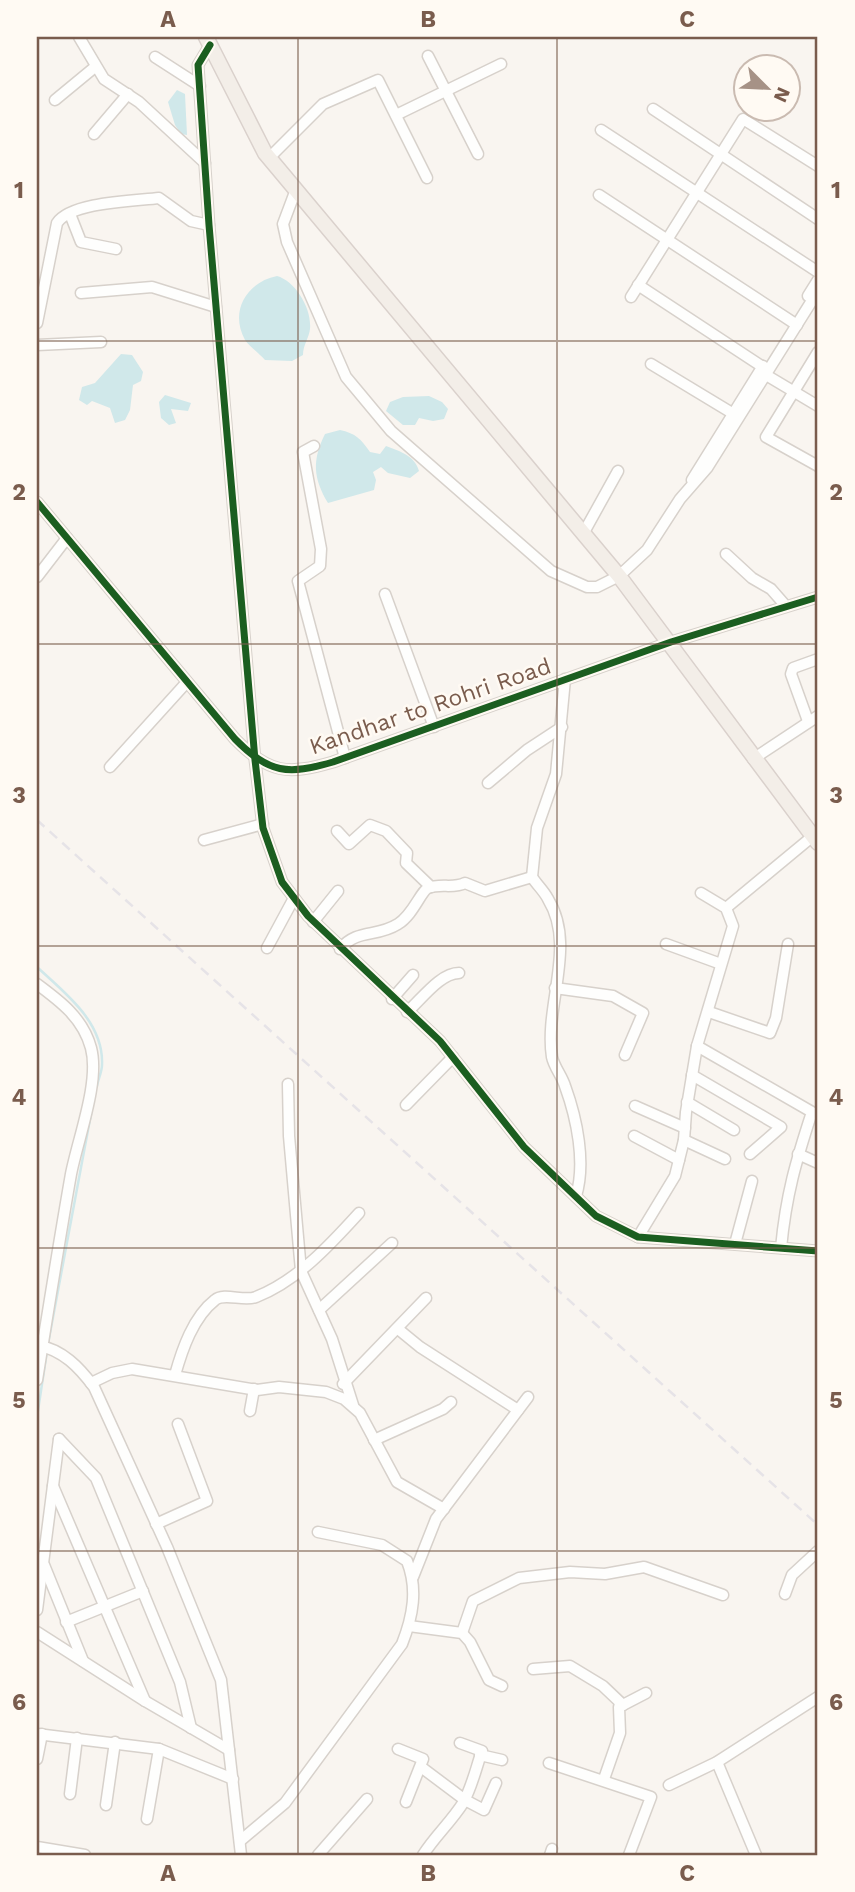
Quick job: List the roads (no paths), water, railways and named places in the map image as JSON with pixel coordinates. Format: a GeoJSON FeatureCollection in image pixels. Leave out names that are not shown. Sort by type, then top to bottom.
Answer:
{"type":"FeatureCollection","features":[{"type":"Feature","properties":{"kind":"main road"},"geometry":{"type":"LineString","coordinates":[[208,41],[269,158],[619,576],[671,642],[753,759],[816,839]]}},
{"type":"Feature","properties":{"kind":"street"},"geometry":{"type":"LineString","coordinates":[[79,37],[104,79],[128,94],[205,163]]}},
{"type":"Feature","properties":{"kind":"street"},"geometry":{"type":"LineString","coordinates":[[208,41],[198,65],[209,225],[255,760],[263,824],[282,882],[313,922],[453,1057],[524,1147],[596,1216],[638,1237],[818,1251]]}},
{"type":"Feature","properties":{"kind":"street"},"geometry":{"type":"LineString","coordinates":[[428,55],[478,154]]}},
{"type":"Feature","properties":{"kind":"street"},"geometry":{"type":"LineString","coordinates":[[155,57],[200,86]]}},
{"type":"Feature","properties":{"kind":"street"},"geometry":{"type":"LineString","coordinates":[[396,115],[501,64]]}},
{"type":"Feature","properties":{"kind":"street"},"geometry":{"type":"LineString","coordinates":[[55,100],[95,67]]}},
{"type":"Feature","properties":{"kind":"street"},"geometry":{"type":"LineString","coordinates":[[269,158],[323,104],[378,80],[427,178]]}},
{"type":"Feature","properties":{"kind":"street"},"geometry":{"type":"LineString","coordinates":[[94,134],[128,94]]}},
{"type":"Feature","properties":{"kind":"street"},"geometry":{"type":"LineString","coordinates":[[653,109],[818,219]]}},
{"type":"Feature","properties":{"kind":"street"},"geometry":{"type":"LineString","coordinates":[[631,297],[743,119],[818,166]]}},
{"type":"Feature","properties":{"kind":"street"},"geometry":{"type":"LineString","coordinates":[[601,130],[818,272]]}},
{"type":"Feature","properties":{"kind":"street"},"geometry":{"type":"LineString","coordinates":[[295,192],[283,224],[288,242],[346,377],[367,405],[391,430],[551,571],[587,587],[597,587],[619,576],[647,550],[688,489],[708,468],[818,280]]}},
{"type":"Feature","properties":{"kind":"street"},"geometry":{"type":"LineString","coordinates":[[599,195],[795,323]]}},
{"type":"Feature","properties":{"kind":"street"},"geometry":{"type":"LineString","coordinates":[[37,323],[57,223],[62,215],[104,202],[113,204],[159,198],[191,221],[209,225]]}},
{"type":"Feature","properties":{"kind":"street"},"geometry":{"type":"LineString","coordinates":[[70,214],[81,242],[116,249]]}},
{"type":"Feature","properties":{"kind":"street"},"geometry":{"type":"LineString","coordinates":[[638,285],[818,407]]}},
{"type":"Feature","properties":{"kind":"street"},"geometry":{"type":"LineString","coordinates":[[81,293],[152,287],[216,307]]}},
{"type":"Feature","properties":{"kind":"street"},"geometry":{"type":"LineString","coordinates":[[795,323],[818,291]]}},
{"type":"Feature","properties":{"kind":"street"},"geometry":{"type":"LineString","coordinates":[[37,345],[101,342]]}},
{"type":"Feature","properties":{"kind":"street"},"geometry":{"type":"LineString","coordinates":[[818,352],[766,437],[818,466]]}},
{"type":"Feature","properties":{"kind":"street"},"geometry":{"type":"LineString","coordinates":[[651,364],[736,416]]}},
{"type":"Feature","properties":{"kind":"street"},"geometry":{"type":"LineString","coordinates":[[314,446],[303,452],[321,549],[320,566],[298,581],[345,758]]}},
{"type":"Feature","properties":{"kind":"street"},"geometry":{"type":"LineString","coordinates":[[583,534],[618,471]]}},
{"type":"Feature","properties":{"kind":"street"},"geometry":{"type":"LineString","coordinates":[[37,502],[255,760]]}},
{"type":"Feature","properties":{"kind":"street"},"geometry":{"type":"LineString","coordinates":[[39,570],[67,538]]}},
{"type":"Feature","properties":{"kind":"street"},"geometry":{"type":"LineString","coordinates":[[726,554],[752,579],[771,589],[785,606]]}},
{"type":"Feature","properties":{"kind":"street"},"geometry":{"type":"LineString","coordinates":[[385,594],[434,727]]}},
{"type":"Feature","properties":{"kind":"street","name":"Kandhar to Rohri Road"},"geometry":{"type":"LineString","coordinates":[[255,760],[277,770],[303,771],[671,642],[818,597]]}},
{"type":"Feature","properties":{"kind":"street"},"geometry":{"type":"LineString","coordinates":[[753,759],[813,719],[791,670],[818,659]]}},
{"type":"Feature","properties":{"kind":"street"},"geometry":{"type":"LineString","coordinates":[[565,679],[556,774],[537,828],[532,877],[549,900],[561,943],[555,988],[552,1058],[565,1086],[577,1135],[581,1180],[576,1196]]}},
{"type":"Feature","properties":{"kind":"street"},"geometry":{"type":"LineString","coordinates":[[110,767],[187,682]]}},
{"type":"Feature","properties":{"kind":"street"},"geometry":{"type":"LineString","coordinates":[[488,783],[527,750],[562,727]]}},
{"type":"Feature","properties":{"kind":"street"},"geometry":{"type":"LineString","coordinates":[[204,840],[263,824]]}},
{"type":"Feature","properties":{"kind":"street"},"geometry":{"type":"LineString","coordinates":[[337,831],[349,844],[370,825],[386,831],[407,853],[406,863],[431,887]]}},
{"type":"Feature","properties":{"kind":"street"},"geometry":{"type":"LineString","coordinates":[[726,908],[816,839]]}},
{"type":"Feature","properties":{"kind":"street"},"geometry":{"type":"LineString","coordinates":[[340,949],[354,936],[382,933],[399,924],[415,910],[422,893],[431,887],[466,883],[485,891],[532,877]]}},
{"type":"Feature","properties":{"kind":"street"},"geometry":{"type":"LineString","coordinates":[[313,922],[338,891]]}},
{"type":"Feature","properties":{"kind":"street"},"geometry":{"type":"LineString","coordinates":[[638,1237],[675,1176],[698,1046],[733,926],[726,908],[701,893]]}},
{"type":"Feature","properties":{"kind":"street"},"geometry":{"type":"LineString","coordinates":[[267,948],[293,898]]}},
{"type":"Feature","properties":{"kind":"street"},"geometry":{"type":"LineString","coordinates":[[666,944],[721,964]]}},
{"type":"Feature","properties":{"kind":"street"},"geometry":{"type":"LineString","coordinates":[[709,1012],[770,1033],[776,1018],[788,944]]}},
{"type":"Feature","properties":{"kind":"street"},"geometry":{"type":"LineString","coordinates":[[407,1012],[438,983],[454,973],[459,973]]}},
{"type":"Feature","properties":{"kind":"street"},"geometry":{"type":"LineString","coordinates":[[392,999],[413,975]]}},
{"type":"Feature","properties":{"kind":"street"},"geometry":{"type":"LineString","coordinates":[[37,984],[63,1003],[83,1027],[94,1068],[72,1172],[37,1380]]}},
{"type":"Feature","properties":{"kind":"street"},"geometry":{"type":"LineString","coordinates":[[555,988],[613,996],[643,1013],[625,1055]]}},
{"type":"Feature","properties":{"kind":"street"},"geometry":{"type":"LineString","coordinates":[[698,1046],[812,1112],[783,1213],[781,1248]]}},
{"type":"Feature","properties":{"kind":"street"},"geometry":{"type":"LineString","coordinates":[[406,1105],[453,1057]]}},
{"type":"Feature","properties":{"kind":"street"},"geometry":{"type":"LineString","coordinates":[[692,1075],[781,1127],[750,1154]]}},
{"type":"Feature","properties":{"kind":"street"},"geometry":{"type":"LineString","coordinates":[[288,1084],[289,1136],[301,1270],[347,1380],[354,1405],[397,1482],[444,1509]]}},
{"type":"Feature","properties":{"kind":"street"},"geometry":{"type":"LineString","coordinates":[[687,1102],[734,1130]]}},
{"type":"Feature","properties":{"kind":"street"},"geometry":{"type":"LineString","coordinates":[[635,1106],[725,1159]]}},
{"type":"Feature","properties":{"kind":"street"},"geometry":{"type":"LineString","coordinates":[[634,1136],[679,1160]]}},
{"type":"Feature","properties":{"kind":"street"},"geometry":{"type":"LineString","coordinates":[[798,1154],[818,1163]]}},
{"type":"Feature","properties":{"kind":"street"},"geometry":{"type":"LineString","coordinates":[[735,1244],[752,1181]]}},
{"type":"Feature","properties":{"kind":"street"},"geometry":{"type":"LineString","coordinates":[[175,1375],[181,1351],[196,1323],[215,1299],[220,1297],[248,1300],[301,1270],[359,1213]]}},
{"type":"Feature","properties":{"kind":"street"},"geometry":{"type":"LineString","coordinates":[[318,1310],[392,1242]]}},
{"type":"Feature","properties":{"kind":"street"},"geometry":{"type":"LineString","coordinates":[[334,1393],[426,1298]]}},
{"type":"Feature","properties":{"kind":"street"},"geometry":{"type":"LineString","coordinates":[[398,1329],[420,1348],[518,1410]]}},
{"type":"Feature","properties":{"kind":"street"},"geometry":{"type":"LineString","coordinates":[[44,1347],[78,1365],[91,1383],[156,1524],[221,1679],[241,1855]]}},
{"type":"Feature","properties":{"kind":"street"},"geometry":{"type":"LineString","coordinates":[[91,1383],[112,1373],[132,1369],[254,1389],[279,1387],[334,1393],[354,1405]]}},
{"type":"Feature","properties":{"kind":"street"},"geometry":{"type":"LineString","coordinates":[[250,1411],[254,1389]]}},
{"type":"Feature","properties":{"kind":"street"},"geometry":{"type":"LineString","coordinates":[[240,1841],[285,1803],[402,1644],[409,1626],[413,1577],[436,1519],[528,1397]]}},
{"type":"Feature","properties":{"kind":"street"},"geometry":{"type":"LineString","coordinates":[[374,1440],[443,1409],[451,1402]]}},
{"type":"Feature","properties":{"kind":"street"},"geometry":{"type":"LineString","coordinates":[[156,1524],[207,1501],[178,1424]]}},
{"type":"Feature","properties":{"kind":"street"},"geometry":{"type":"LineString","coordinates":[[37,1609],[60,1439],[96,1478],[180,1682],[191,1728]]}},
{"type":"Feature","properties":{"kind":"street"},"geometry":{"type":"LineString","coordinates":[[53,1486],[145,1701]]}},
{"type":"Feature","properties":{"kind":"street"},"geometry":{"type":"LineString","coordinates":[[318,1532],[382,1545],[407,1561],[413,1577]]}},
{"type":"Feature","properties":{"kind":"street"},"geometry":{"type":"LineString","coordinates":[[785,1594],[792,1576],[818,1552]]}},
{"type":"Feature","properties":{"kind":"street"},"geometry":{"type":"LineString","coordinates":[[43,1563],[83,1662]]}},
{"type":"Feature","properties":{"kind":"street"},"geometry":{"type":"LineString","coordinates":[[462,1633],[473,1601],[519,1578],[570,1572],[605,1574],[644,1567],[723,1595]]}},
{"type":"Feature","properties":{"kind":"street"},"geometry":{"type":"LineString","coordinates":[[66,1622],[143,1591]]}},
{"type":"Feature","properties":{"kind":"street"},"geometry":{"type":"LineString","coordinates":[[409,1626],[462,1633],[474,1648],[489,1680],[502,1686]]}},
{"type":"Feature","properties":{"kind":"street"},"geometry":{"type":"LineString","coordinates":[[37,1632],[145,1701],[229,1749]]}},
{"type":"Feature","properties":{"kind":"street"},"geometry":{"type":"LineString","coordinates":[[533,1669],[570,1666],[603,1686],[623,1705]]}},
{"type":"Feature","properties":{"kind":"street"},"geometry":{"type":"LineString","coordinates":[[604,1779],[620,1733],[617,1715],[623,1705],[646,1693]]}},
{"type":"Feature","properties":{"kind":"street"},"geometry":{"type":"LineString","coordinates":[[669,1785],[717,1762],[818,1697]]}},
{"type":"Feature","properties":{"kind":"street"},"geometry":{"type":"LineString","coordinates":[[37,1759],[39,1734],[159,1749],[233,1779]]}},
{"type":"Feature","properties":{"kind":"street"},"geometry":{"type":"LineString","coordinates":[[70,1794],[77,1738]]}},
{"type":"Feature","properties":{"kind":"street"},"geometry":{"type":"LineString","coordinates":[[106,1805],[115,1742]]}},
{"type":"Feature","properties":{"kind":"street"},"geometry":{"type":"LineString","coordinates":[[423,1855],[465,1800],[481,1755],[482,1751],[460,1743]]}},
{"type":"Feature","properties":{"kind":"street"},"geometry":{"type":"LineString","coordinates":[[147,1819],[159,1749]]}},
{"type":"Feature","properties":{"kind":"street"},"geometry":{"type":"LineString","coordinates":[[398,1749],[423,1759],[406,1802]]}},
{"type":"Feature","properties":{"kind":"street"},"geometry":{"type":"LineString","coordinates":[[481,1755],[502,1760]]}},
{"type":"Feature","properties":{"kind":"street"},"geometry":{"type":"LineString","coordinates":[[717,1762],[755,1855]]}},
{"type":"Feature","properties":{"kind":"street"},"geometry":{"type":"LineString","coordinates":[[549,1763],[604,1779],[651,1797],[629,1855]]}},
{"type":"Feature","properties":{"kind":"street"},"geometry":{"type":"LineString","coordinates":[[421,1767],[465,1800],[484,1810],[496,1783]]}},
{"type":"Feature","properties":{"kind":"street"},"geometry":{"type":"LineString","coordinates":[[318,1855],[367,1799]]}},
{"type":"Feature","properties":{"kind":"street"},"geometry":{"type":"LineString","coordinates":[[37,1847],[85,1855]]}},
{"type":"Feature","properties":{"kind":"water"},"geometry":{"type":"Polygon","coordinates":[[[177,90],[185,94],[187,135],[181,134],[175,125],[168,102],[177,90]]]}},
{"type":"Feature","properties":{"kind":"water"},"geometry":{"type":"Polygon","coordinates":[[[277,276],[296,289],[305,304],[310,321],[303,355],[292,361],[265,360],[245,340],[239,319],[240,309],[249,291],[266,279],[277,276]]]}},
{"type":"Feature","properties":{"kind":"water"},"geometry":{"type":"Polygon","coordinates":[[[121,354],[132,355],[143,372],[141,381],[133,385],[130,410],[125,420],[115,423],[110,408],[92,401],[87,405],[79,400],[82,387],[95,383],[121,354]]]}},
{"type":"Feature","properties":{"kind":"water"},"geometry":{"type":"Polygon","coordinates":[[[165,395],[191,403],[188,411],[171,409],[176,423],[169,425],[161,418],[159,402],[165,395]]]}},
{"type":"Feature","properties":{"kind":"water"},"geometry":{"type":"Polygon","coordinates":[[[429,396],[442,402],[448,409],[444,419],[433,421],[419,418],[415,425],[403,425],[386,411],[390,402],[403,397],[429,396]]]}},
{"type":"Feature","properties":{"kind":"water"},"geometry":{"type":"Polygon","coordinates":[[[340,430],[357,437],[370,452],[380,454],[386,446],[402,452],[414,461],[419,471],[410,478],[388,473],[381,467],[373,472],[376,480],[374,490],[328,503],[319,485],[316,461],[325,434],[340,430]]]}},
{"type":"Feature","properties":{"kind":"waterway"},"geometry":{"type":"LineString","coordinates":[[37,967],[81,1010],[97,1035],[102,1065],[97,1086]]}},
{"type":"Feature","properties":{"kind":"waterway"},"geometry":{"type":"LineString","coordinates":[[48,1344],[91,1114]]}},
{"type":"Feature","properties":{"kind":"waterway"},"geometry":{"type":"LineString","coordinates":[[37,1417],[47,1351]]}},
{"type":"Feature","properties":{"kind":"railway"},"geometry":{"type":"LineString","coordinates":[[37,820],[818,1525]]}}]}
